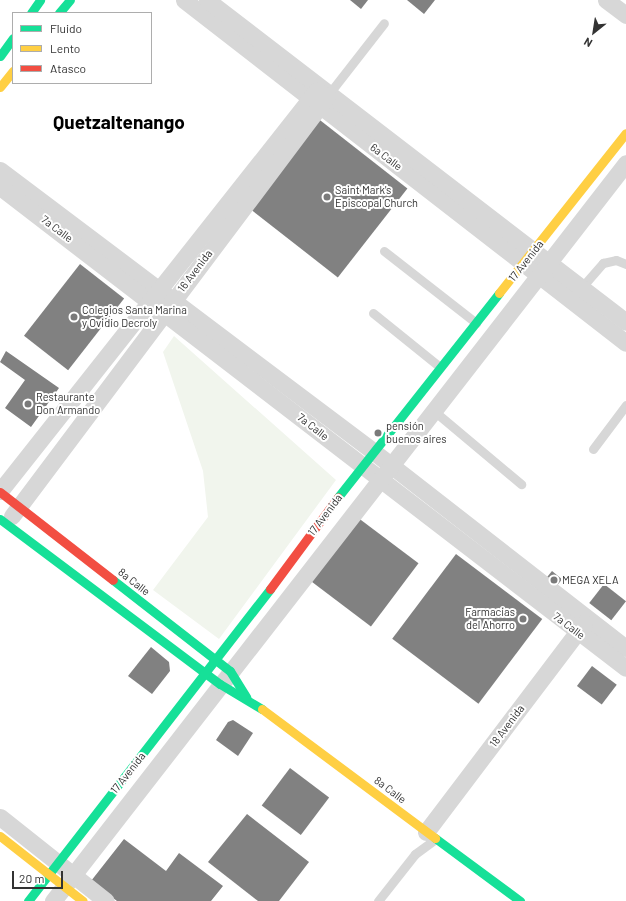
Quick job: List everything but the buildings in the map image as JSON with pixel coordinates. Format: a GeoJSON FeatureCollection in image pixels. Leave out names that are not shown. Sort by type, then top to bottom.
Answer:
{"type":"FeatureCollection","features":[{"type":"Feature","properties":{"kind":"street"},"geometry":{"type":"LineString","coordinates":[[32,12],[40,0]]}},
{"type":"Feature","properties":{"kind":"street"},"geometry":{"type":"LineString","coordinates":[[60,12],[70,0]]}},
{"type":"Feature","properties":{"kind":"street","name":"6a Calle"},"geometry":{"type":"LineString","coordinates":[[184,0],[319,97],[545,269],[626,343]]}},
{"type":"Feature","properties":{"kind":"street","name":"6a Calle"},"geometry":{"type":"LineString","coordinates":[[207,0],[319,97]]}},
{"type":"Feature","properties":{"kind":"street"},"geometry":{"type":"LineString","coordinates":[[606,0],[626,15]]}},
{"type":"Feature","properties":{"kind":"street"},"geometry":{"type":"LineString","coordinates":[[0,56],[12,39]]}},
{"type":"Feature","properties":{"kind":"street"},"geometry":{"type":"LineString","coordinates":[[0,87],[12,72]]}},
{"type":"Feature","properties":{"kind":"street","name":"16 Avenida"},"geometry":{"type":"LineString","coordinates":[[3,522],[18,508],[163,301],[319,97]]}},
{"type":"Feature","properties":{"kind":"street","name":"17 Avenida"},"geometry":{"type":"LineString","coordinates":[[28,901],[217,660],[361,466],[374,452],[477,324],[626,133]]}},
{"type":"Feature","properties":{"kind":"street","name":"17 Avenida"},"geometry":{"type":"LineString","coordinates":[[53,901],[378,478],[434,411],[626,163]]}},
{"type":"Feature","properties":{"kind":"street","name":"7a Calle"},"geometry":{"type":"LineString","coordinates":[[0,170],[163,301],[361,466],[587,629],[626,648]]}},
{"type":"Feature","properties":{"kind":"street","name":"7a Calle"},"geometry":{"type":"LineString","coordinates":[[0,187],[163,301],[374,452],[587,629],[626,668]]}},
{"type":"Feature","properties":{"kind":"street","name":"6a Calle"},"geometry":{"type":"LineString","coordinates":[[545,269],[582,287],[626,322]]}},
{"type":"Feature","properties":{"kind":"street","name":"16 Avenida"},"geometry":{"type":"LineString","coordinates":[[0,492],[163,301]]}},
{"type":"Feature","properties":{"kind":"street","name":"8a Calle"},"geometry":{"type":"LineString","coordinates":[[0,492],[18,508],[217,660],[225,677],[246,696],[431,836],[520,901]]}},
{"type":"Feature","properties":{"kind":"street","name":"8a Calle"},"geometry":{"type":"LineString","coordinates":[[3,522],[206,674],[225,677],[246,696]]}},
{"type":"Feature","properties":{"kind":"street","name":"18 Avenida"},"geometry":{"type":"LineString","coordinates":[[431,836],[587,629]]}},
{"type":"Feature","properties":{"kind":"street"},"geometry":{"type":"LineString","coordinates":[[0,817],[53,869]]}},
{"type":"Feature","properties":{"kind":"street"},"geometry":{"type":"LineString","coordinates":[[0,836],[53,869],[69,881],[106,901]]}},
{"type":"Feature","properties":{"kind":"street"},"geometry":{"type":"LineString","coordinates":[[69,881],[83,901]]}},
{"type":"Feature","properties":{"kind":"lane"},"geometry":{"type":"LineString","coordinates":[[319,97],[384,24]]}},
{"type":"Feature","properties":{"kind":"lane"},"geometry":{"type":"LineString","coordinates":[[384,251],[477,324]]}},
{"type":"Feature","properties":{"kind":"lane"},"geometry":{"type":"LineString","coordinates":[[582,287],[603,263],[616,260],[626,264]]}},
{"type":"Feature","properties":{"kind":"lane"},"geometry":{"type":"LineString","coordinates":[[373,313],[441,368]]}},
{"type":"Feature","properties":{"kind":"lane"},"geometry":{"type":"LineString","coordinates":[[592,449],[626,405]]}},
{"type":"Feature","properties":{"kind":"lane"},"geometry":{"type":"LineString","coordinates":[[434,411],[521,484]]}},
{"type":"Feature","properties":{"kind":"lane"},"geometry":{"type":"LineString","coordinates":[[378,901],[431,836]]}},
{"type":"Feature","properties":{"kind":"shaded area"},"geometry":{"type":"Polygon","coordinates":[[[174,336],[336,480],[219,639],[153,590],[208,517],[203,471],[163,352],[174,336]]]}},
{"type":"Feature","properties":{"kind":"traffic: fast"},"geometry":{"type":"LineString","coordinates":[[32,12],[40,0]]}},
{"type":"Feature","properties":{"kind":"traffic: fast"},"geometry":{"type":"LineString","coordinates":[[60,12],[70,0]]}},
{"type":"Feature","properties":{"kind":"traffic: fast"},"geometry":{"type":"LineString","coordinates":[[0,56],[12,39]]}},
{"type":"Feature","properties":{"kind":"traffic: fast"},"geometry":{"type":"LineString","coordinates":[[338,497],[499,293]]}},
{"type":"Feature","properties":{"kind":"traffic: fast"},"geometry":{"type":"LineString","coordinates":[[0,519],[220,684],[262,709]]}},
{"type":"Feature","properties":{"kind":"traffic: fast"},"geometry":{"type":"LineString","coordinates":[[113,580],[230,671],[246,697]]}},
{"type":"Feature","properties":{"kind":"traffic: fast"},"geometry":{"type":"LineString","coordinates":[[28,901],[270,589]]}},
{"type":"Feature","properties":{"kind":"traffic: fast"},"geometry":{"type":"LineString","coordinates":[[435,838],[520,901]]}},
{"type":"Feature","properties":{"kind":"traffic: slow"},"geometry":{"type":"LineString","coordinates":[[0,87],[12,72]]}},
{"type":"Feature","properties":{"kind":"traffic: slow"},"geometry":{"type":"LineString","coordinates":[[499,293],[626,133]]}},
{"type":"Feature","properties":{"kind":"traffic: slow"},"geometry":{"type":"LineString","coordinates":[[262,709],[435,838]]}},
{"type":"Feature","properties":{"kind":"traffic: slow"},"geometry":{"type":"LineString","coordinates":[[0,836],[83,901]]}},
{"type":"Feature","properties":{"kind":"traffic: jam"},"geometry":{"type":"LineString","coordinates":[[0,492],[113,580]]}},
{"type":"Feature","properties":{"kind":"traffic: jam"},"geometry":{"type":"LineString","coordinates":[[270,589],[338,497]]}},
{"type":"Feature","properties":{"kind":"place","name":"Saint Mark's Episcopal Church"},"geometry":{"type":"Point","coordinates":[327,197]}},
{"type":"Feature","properties":{"kind":"place","name":"Colegios Santa Marina y Ovidio Decroly"},"geometry":{"type":"Point","coordinates":[74,317]}},
{"type":"Feature","properties":{"kind":"place","name":"Restaurante Don Armando"},"geometry":{"type":"Point","coordinates":[28,404]}},
{"type":"Feature","properties":{"kind":"place","name":"pensión buenos aires"},"geometry":{"type":"Point","coordinates":[378,433]}},
{"type":"Feature","properties":{"kind":"place","name":"MEGA XELA"},"geometry":{"type":"Point","coordinates":[554,580]}},
{"type":"Feature","properties":{"kind":"place","name":"Farmacias del Ahorro"},"geometry":{"type":"Point","coordinates":[523,619]}},
{"type":"Feature","properties":{"kind":"district","name":"Quetzaltenango"},"geometry":{"type":"Point","coordinates":[119,122]}}]}
